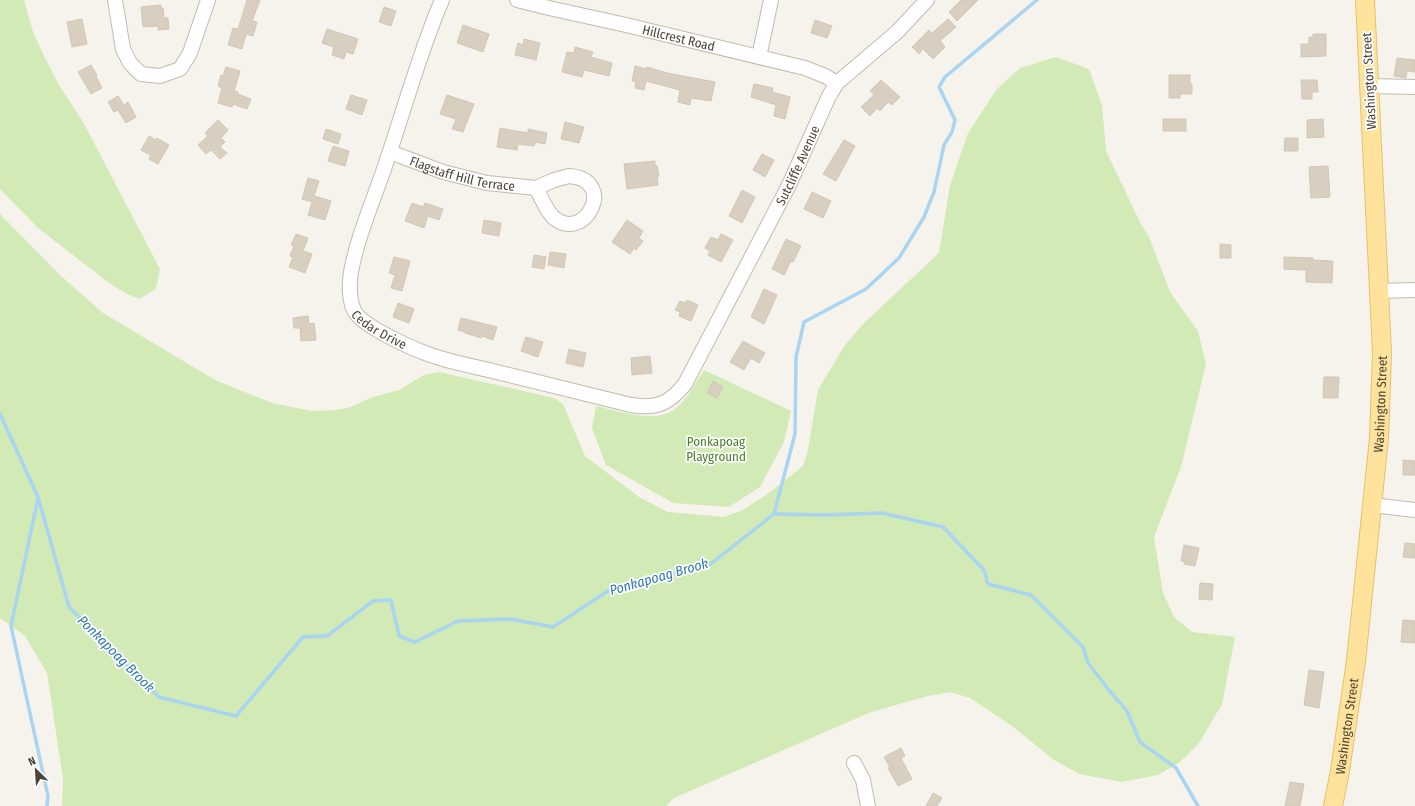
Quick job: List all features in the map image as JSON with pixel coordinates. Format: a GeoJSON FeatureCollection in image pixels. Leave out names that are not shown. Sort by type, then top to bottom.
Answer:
{"type":"FeatureCollection","features":[{"type":"Feature","properties":{"kind":"main road","name":"Washington Street"},"geometry":{"type":"LineString","coordinates":[[1333,806],[1340,771],[1355,665],[1379,438],[1382,353],[1365,0]]}},
{"type":"Feature","properties":{"kind":"street"},"geometry":{"type":"LineString","coordinates":[[115,0],[124,49],[130,63],[141,74],[160,76],[180,69],[190,53],[208,0]]}},
{"type":"Feature","properties":{"kind":"street","name":"Cedar Drive"},"geometry":{"type":"LineString","coordinates":[[442,0],[427,34],[350,274],[352,301],[356,313],[367,323],[385,334],[425,353],[447,360],[631,405],[646,407],[664,403],[679,392],[700,356]]}},
{"type":"Feature","properties":{"kind":"street","name":"Hillcrest Road"},"geometry":{"type":"LineString","coordinates":[[517,0],[805,68],[825,76],[837,83]]}},
{"type":"Feature","properties":{"kind":"street"},"geometry":{"type":"LineString","coordinates":[[759,57],[771,0]]}},
{"type":"Feature","properties":{"kind":"street","name":"Sutcliffe Avenue"},"geometry":{"type":"LineString","coordinates":[[700,356],[789,185],[829,96],[837,83],[897,32],[927,0]]}},
{"type":"Feature","properties":{"kind":"street"},"geometry":{"type":"LineString","coordinates":[[1369,86],[1415,87]]}},
{"type":"Feature","properties":{"kind":"street","name":"Flagstaff Hill Terrace"},"geometry":{"type":"LineString","coordinates":[[390,152],[443,172],[487,183],[536,188]]}},
{"type":"Feature","properties":{"kind":"street"},"geometry":{"type":"LineString","coordinates":[[1379,291],[1415,290]]}},
{"type":"Feature","properties":{"kind":"street"},"geometry":{"type":"LineString","coordinates":[[1372,505],[1415,510]]}},
{"type":"Feature","properties":{"kind":"street"},"geometry":{"type":"LineString","coordinates":[[854,762],[863,780],[868,806]]}},
{"type":"Feature","properties":{"kind":"green space"},"geometry":{"type":"Polygon","coordinates":[[[0,0],[24,0],[33,32],[44,56],[59,85],[83,122],[160,269],[156,289],[139,299],[112,285],[38,228],[0,189],[0,0]]]}},
{"type":"Feature","properties":{"kind":"green space"},"geometry":{"type":"Polygon","coordinates":[[[1056,57],[1089,69],[1102,105],[1106,151],[1140,222],[1149,237],[1170,292],[1198,331],[1206,364],[1181,467],[1154,537],[1163,593],[1174,617],[1192,632],[1235,637],[1222,704],[1199,743],[1180,762],[1158,775],[1122,782],[1079,774],[1054,760],[1012,726],[970,698],[950,692],[928,696],[871,712],[674,798],[666,806],[62,806],[63,779],[47,673],[25,636],[0,618],[0,214],[60,275],[103,313],[217,381],[272,403],[312,411],[348,408],[373,397],[399,390],[424,375],[439,372],[554,398],[563,404],[585,456],[639,497],[668,512],[724,517],[743,510],[766,495],[803,466],[808,450],[818,390],[845,345],[863,324],[939,253],[950,185],[968,133],[997,89],[1020,68],[1056,57]]]}},
{"type":"Feature","properties":{"kind":"green space","name":"Ponkapoag Playground"},"geometry":{"type":"Polygon","coordinates":[[[704,370],[791,411],[784,442],[760,487],[729,507],[673,503],[606,465],[592,428],[596,406],[625,413],[647,416],[657,416],[675,409],[684,401],[704,370]]]}},
{"type":"Feature","properties":{"kind":"building"},"geometry":{"type":"Polygon","coordinates":[[[247,0],[260,0],[252,21],[257,22],[253,36],[246,34],[242,49],[228,45],[233,28],[238,29],[247,0]]]}},
{"type":"Feature","properties":{"kind":"building"},"geometry":{"type":"Polygon","coordinates":[[[961,0],[978,0],[957,21],[949,12],[961,0]]]}},
{"type":"Feature","properties":{"kind":"building"},"geometry":{"type":"Polygon","coordinates":[[[161,5],[161,8],[163,8],[164,18],[168,18],[169,29],[158,30],[158,26],[143,27],[141,7],[161,5]]]}},
{"type":"Feature","properties":{"kind":"building"},"geometry":{"type":"Polygon","coordinates":[[[384,7],[396,11],[391,26],[379,22],[384,7]]]}},
{"type":"Feature","properties":{"kind":"building"},"geometry":{"type":"Polygon","coordinates":[[[82,19],[87,44],[72,47],[67,22],[82,19]]]}},
{"type":"Feature","properties":{"kind":"building"},"geometry":{"type":"Polygon","coordinates":[[[948,19],[956,27],[940,41],[945,47],[933,59],[923,49],[919,54],[912,47],[929,30],[932,33],[948,19]]]}},
{"type":"Feature","properties":{"kind":"building"},"geometry":{"type":"Polygon","coordinates":[[[815,20],[832,26],[827,38],[811,33],[815,20]]]}},
{"type":"Feature","properties":{"kind":"building"},"geometry":{"type":"Polygon","coordinates":[[[463,25],[489,34],[483,52],[457,43],[463,25]]]}},
{"type":"Feature","properties":{"kind":"building"},"geometry":{"type":"Polygon","coordinates":[[[327,29],[358,39],[353,54],[346,52],[344,59],[332,55],[334,47],[322,43],[327,29]]]}},
{"type":"Feature","properties":{"kind":"building"},"geometry":{"type":"Polygon","coordinates":[[[1313,34],[1326,34],[1326,56],[1301,57],[1301,44],[1309,44],[1309,37],[1313,37],[1313,34]]]}},
{"type":"Feature","properties":{"kind":"building"},"geometry":{"type":"Polygon","coordinates":[[[524,39],[540,43],[536,60],[515,55],[518,43],[523,45],[524,39]]]}},
{"type":"Feature","properties":{"kind":"building"},"geometry":{"type":"Polygon","coordinates":[[[575,47],[593,52],[591,57],[612,63],[609,76],[584,70],[582,77],[562,72],[567,52],[574,53],[575,47]]]}},
{"type":"Feature","properties":{"kind":"building"},"geometry":{"type":"Polygon","coordinates":[[[1397,58],[1415,60],[1415,72],[1407,71],[1406,78],[1394,76],[1397,58]]]}},
{"type":"Feature","properties":{"kind":"building"},"geometry":{"type":"Polygon","coordinates":[[[91,65],[102,88],[91,94],[78,72],[91,65]]]}},
{"type":"Feature","properties":{"kind":"building"},"geometry":{"type":"Polygon","coordinates":[[[635,66],[647,69],[647,67],[667,73],[715,82],[711,101],[691,98],[690,105],[678,102],[680,90],[646,81],[644,90],[635,88],[636,82],[632,81],[635,66]]]}},
{"type":"Feature","properties":{"kind":"building"},"geometry":{"type":"Polygon","coordinates":[[[226,67],[240,71],[234,91],[251,99],[247,109],[233,104],[232,107],[218,103],[222,88],[218,86],[221,75],[223,76],[226,67]]]}},
{"type":"Feature","properties":{"kind":"building"},"geometry":{"type":"Polygon","coordinates":[[[1169,75],[1190,75],[1192,94],[1180,94],[1180,98],[1169,98],[1169,75]]]}},
{"type":"Feature","properties":{"kind":"building"},"geometry":{"type":"Polygon","coordinates":[[[881,80],[900,97],[892,105],[888,102],[880,111],[877,108],[870,116],[861,107],[874,95],[870,91],[881,80]]]}},
{"type":"Feature","properties":{"kind":"building"},"geometry":{"type":"Polygon","coordinates":[[[1301,80],[1317,80],[1318,92],[1312,92],[1312,99],[1302,99],[1301,80]]]}},
{"type":"Feature","properties":{"kind":"building"},"geometry":{"type":"Polygon","coordinates":[[[754,84],[773,88],[772,92],[790,97],[785,119],[774,116],[776,105],[751,97],[754,84]]]}},
{"type":"Feature","properties":{"kind":"building"},"geometry":{"type":"Polygon","coordinates":[[[351,95],[367,100],[362,115],[346,109],[351,95]]]}},
{"type":"Feature","properties":{"kind":"building"},"geometry":{"type":"Polygon","coordinates":[[[447,95],[474,104],[463,132],[452,129],[456,119],[440,114],[447,95]]]}},
{"type":"Feature","properties":{"kind":"building"},"geometry":{"type":"Polygon","coordinates":[[[118,96],[124,105],[128,102],[136,117],[126,123],[118,110],[114,112],[108,102],[118,96]]]}},
{"type":"Feature","properties":{"kind":"building"},"geometry":{"type":"Polygon","coordinates":[[[1163,119],[1186,119],[1186,131],[1163,131],[1163,119]]]}},
{"type":"Feature","properties":{"kind":"building"},"geometry":{"type":"Polygon","coordinates":[[[1323,119],[1324,137],[1307,138],[1307,120],[1323,119]]]}},
{"type":"Feature","properties":{"kind":"building"},"geometry":{"type":"Polygon","coordinates":[[[218,120],[228,130],[221,138],[225,142],[220,147],[227,153],[220,159],[211,150],[206,154],[198,145],[208,136],[205,133],[218,120]]]}},
{"type":"Feature","properties":{"kind":"building"},"geometry":{"type":"Polygon","coordinates":[[[565,122],[584,127],[579,143],[561,139],[565,122]]]}},
{"type":"Feature","properties":{"kind":"building"},"geometry":{"type":"Polygon","coordinates":[[[500,128],[528,133],[528,129],[547,133],[545,144],[535,142],[534,146],[518,144],[517,150],[497,147],[500,128]]]}},
{"type":"Feature","properties":{"kind":"building"},"geometry":{"type":"Polygon","coordinates":[[[326,129],[341,134],[338,144],[323,139],[326,129]]]}},
{"type":"Feature","properties":{"kind":"building"},"geometry":{"type":"Polygon","coordinates":[[[149,136],[156,140],[157,138],[169,145],[158,164],[149,159],[151,155],[141,150],[149,136]]]}},
{"type":"Feature","properties":{"kind":"building"},"geometry":{"type":"Polygon","coordinates":[[[1285,138],[1298,138],[1298,151],[1284,151],[1285,138]]]}},
{"type":"Feature","properties":{"kind":"building"},"geometry":{"type":"Polygon","coordinates":[[[844,140],[855,146],[836,181],[823,174],[844,140]]]}},
{"type":"Feature","properties":{"kind":"building"},"geometry":{"type":"Polygon","coordinates":[[[333,146],[349,151],[345,166],[328,161],[333,146]]]}},
{"type":"Feature","properties":{"kind":"building"},"geometry":{"type":"Polygon","coordinates":[[[762,154],[774,160],[765,177],[753,170],[762,154]]]}},
{"type":"Feature","properties":{"kind":"building"},"geometry":{"type":"Polygon","coordinates":[[[655,161],[655,166],[657,166],[659,176],[657,177],[658,185],[627,189],[624,164],[655,161]]]}},
{"type":"Feature","properties":{"kind":"building"},"geometry":{"type":"Polygon","coordinates":[[[1328,166],[1330,197],[1311,198],[1309,167],[1328,166]]]}},
{"type":"Feature","properties":{"kind":"building"},"geometry":{"type":"Polygon","coordinates":[[[308,178],[319,181],[314,196],[331,201],[325,220],[308,215],[312,202],[302,199],[308,178]]]}},
{"type":"Feature","properties":{"kind":"building"},"geometry":{"type":"Polygon","coordinates":[[[742,190],[755,197],[742,223],[729,216],[742,190]]]}},
{"type":"Feature","properties":{"kind":"building"},"geometry":{"type":"Polygon","coordinates":[[[812,192],[831,201],[823,218],[804,209],[812,192]]]}},
{"type":"Feature","properties":{"kind":"building"},"geometry":{"type":"Polygon","coordinates":[[[412,203],[423,207],[425,203],[443,209],[439,220],[428,216],[424,228],[405,221],[412,203]]]}},
{"type":"Feature","properties":{"kind":"building"},"geometry":{"type":"Polygon","coordinates":[[[484,220],[501,223],[499,236],[482,233],[484,220]]]}},
{"type":"Feature","properties":{"kind":"building"},"geometry":{"type":"Polygon","coordinates":[[[627,220],[643,231],[639,238],[643,241],[636,250],[634,248],[630,254],[612,242],[627,220]]]}},
{"type":"Feature","properties":{"kind":"building"},"geometry":{"type":"Polygon","coordinates":[[[296,234],[308,238],[303,251],[312,254],[305,273],[289,267],[293,257],[290,256],[294,246],[291,245],[296,234]]]}},
{"type":"Feature","properties":{"kind":"building"},"geometry":{"type":"Polygon","coordinates":[[[721,234],[733,240],[721,262],[708,255],[710,251],[705,248],[711,237],[718,240],[721,234]]]}},
{"type":"Feature","properties":{"kind":"building"},"geometry":{"type":"Polygon","coordinates":[[[786,239],[801,246],[784,275],[772,269],[786,239]]]}},
{"type":"Feature","properties":{"kind":"building"},"geometry":{"type":"Polygon","coordinates":[[[1220,244],[1231,245],[1231,258],[1220,258],[1220,244]]]}},
{"type":"Feature","properties":{"kind":"building"},"geometry":{"type":"Polygon","coordinates":[[[550,252],[566,254],[564,268],[548,265],[550,252]]]}},
{"type":"Feature","properties":{"kind":"building"},"geometry":{"type":"Polygon","coordinates":[[[534,255],[546,257],[544,269],[532,267],[534,255]]]}},
{"type":"Feature","properties":{"kind":"building"},"geometry":{"type":"Polygon","coordinates":[[[394,257],[410,261],[402,291],[391,288],[395,275],[389,273],[394,257]]]}},
{"type":"Feature","properties":{"kind":"building"},"geometry":{"type":"Polygon","coordinates":[[[1284,257],[1313,258],[1313,260],[1333,261],[1332,283],[1306,282],[1306,270],[1284,269],[1284,257]]]}},
{"type":"Feature","properties":{"kind":"building"},"geometry":{"type":"Polygon","coordinates":[[[764,289],[777,295],[764,324],[751,317],[764,289]]]}},
{"type":"Feature","properties":{"kind":"building"},"geometry":{"type":"Polygon","coordinates":[[[687,300],[698,305],[691,321],[679,316],[680,312],[675,310],[680,301],[685,303],[687,300]]]}},
{"type":"Feature","properties":{"kind":"building"},"geometry":{"type":"Polygon","coordinates":[[[398,303],[414,309],[409,323],[393,317],[398,303]]]}},
{"type":"Feature","properties":{"kind":"building"},"geometry":{"type":"Polygon","coordinates":[[[308,316],[309,324],[314,323],[316,340],[301,341],[300,328],[294,328],[293,318],[308,316]]]}},
{"type":"Feature","properties":{"kind":"building"},"geometry":{"type":"Polygon","coordinates":[[[461,318],[497,327],[493,340],[482,336],[481,338],[458,330],[461,318]]]}},
{"type":"Feature","properties":{"kind":"building"},"geometry":{"type":"Polygon","coordinates":[[[526,337],[543,342],[538,357],[521,351],[526,337]]]}},
{"type":"Feature","properties":{"kind":"building"},"geometry":{"type":"Polygon","coordinates":[[[743,341],[765,353],[759,363],[751,358],[744,370],[730,362],[743,341]]]}},
{"type":"Feature","properties":{"kind":"building"},"geometry":{"type":"Polygon","coordinates":[[[569,349],[586,353],[583,367],[566,363],[569,349]]]}},
{"type":"Feature","properties":{"kind":"building"},"geometry":{"type":"Polygon","coordinates":[[[650,356],[652,373],[632,375],[631,358],[650,356]]]}},
{"type":"Feature","properties":{"kind":"building"},"geometry":{"type":"Polygon","coordinates":[[[1324,377],[1339,377],[1338,398],[1323,398],[1324,377]]]}},
{"type":"Feature","properties":{"kind":"building"},"geometry":{"type":"Polygon","coordinates":[[[713,381],[723,387],[717,398],[707,393],[713,381]]]}},
{"type":"Feature","properties":{"kind":"building"},"geometry":{"type":"Polygon","coordinates":[[[1403,460],[1415,461],[1415,475],[1403,475],[1403,460]]]}},
{"type":"Feature","properties":{"kind":"building"},"geometry":{"type":"Polygon","coordinates":[[[1405,543],[1415,544],[1415,558],[1403,557],[1405,543]]]}},
{"type":"Feature","properties":{"kind":"building"},"geometry":{"type":"Polygon","coordinates":[[[1184,545],[1199,548],[1195,566],[1184,564],[1184,561],[1181,561],[1184,545]]]}},
{"type":"Feature","properties":{"kind":"building"},"geometry":{"type":"Polygon","coordinates":[[[1200,583],[1213,584],[1212,600],[1199,599],[1200,583]]]}},
{"type":"Feature","properties":{"kind":"building"},"geometry":{"type":"Polygon","coordinates":[[[1403,620],[1415,621],[1415,643],[1401,642],[1403,620]]]}},
{"type":"Feature","properties":{"kind":"building"},"geometry":{"type":"Polygon","coordinates":[[[1309,670],[1324,672],[1319,708],[1304,705],[1309,670]]]}},
{"type":"Feature","properties":{"kind":"building"},"geometry":{"type":"Polygon","coordinates":[[[901,748],[905,756],[901,758],[912,779],[898,786],[884,757],[901,748]]]}},
{"type":"Feature","properties":{"kind":"building"},"geometry":{"type":"Polygon","coordinates":[[[1290,782],[1304,784],[1300,806],[1285,806],[1290,782]]]}},
{"type":"Feature","properties":{"kind":"building"},"geometry":{"type":"Polygon","coordinates":[[[933,793],[942,798],[937,806],[926,806],[933,793]]]}},
{"type":"Feature","properties":{"kind":"waterway","name":"Ponkapoag Brook"},"geometry":{"type":"LineString","coordinates":[[0,414],[38,497],[69,607],[159,697],[236,716],[303,637],[327,636],[373,601],[391,600],[399,636],[415,642],[458,621],[510,619],[553,627],[611,589],[708,566],[774,514],[795,434],[796,357],[804,322],[866,289],[899,258],[924,217],[934,192],[944,145],[952,132],[955,120],[939,87],[945,77],[1037,0]]}},
{"type":"Feature","properties":{"kind":"waterway"},"geometry":{"type":"LineString","coordinates":[[38,498],[11,626],[48,796],[47,806]]}},
{"type":"Feature","properties":{"kind":"waterway"},"geometry":{"type":"LineString","coordinates":[[774,514],[828,515],[882,513],[943,527],[984,570],[988,584],[1031,595],[1083,647],[1088,663],[1127,711],[1140,742],[1176,768],[1198,806]]}}]}
